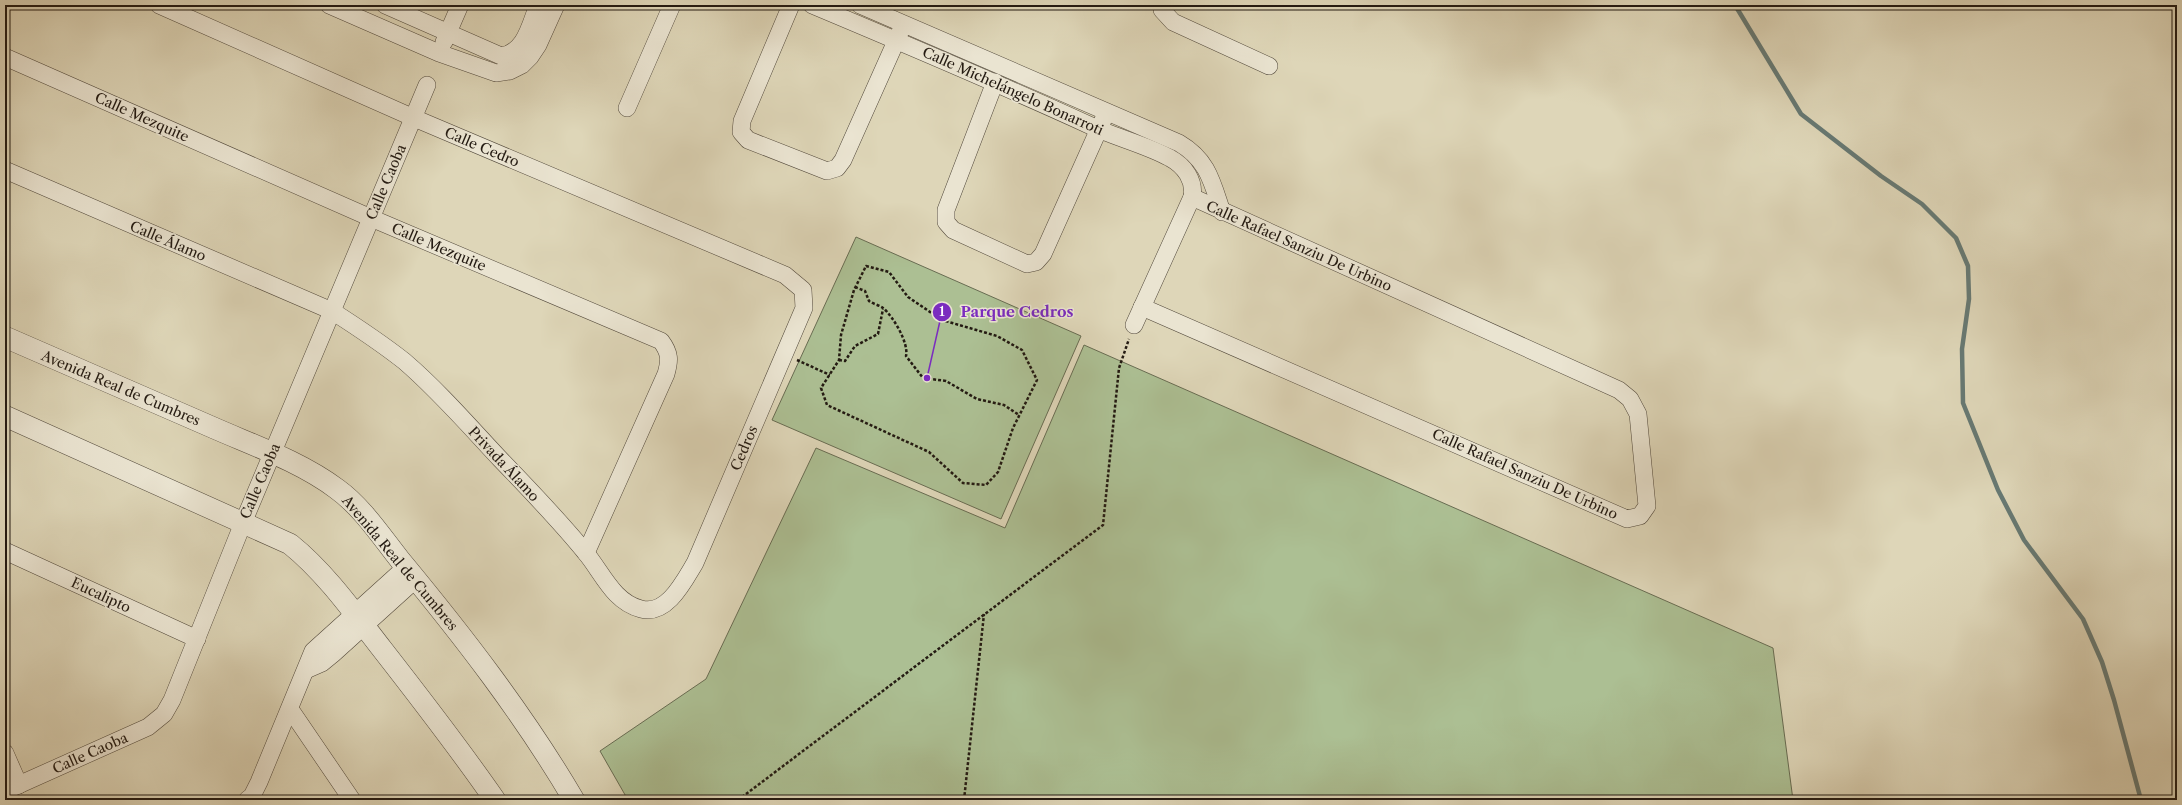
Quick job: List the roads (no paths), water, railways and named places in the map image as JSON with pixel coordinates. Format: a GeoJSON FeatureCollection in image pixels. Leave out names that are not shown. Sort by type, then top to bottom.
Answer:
{"type":"FeatureCollection","features":[{"type":"Feature","properties":{"kind":"street","name":"Calle Cedro"},"geometry":{"type":"LineString","coordinates":[[159,5],[414,118],[785,275],[803,290]]}},
{"type":"Feature","properties":{"kind":"street"},"geometry":{"type":"LineString","coordinates":[[329,5],[439,53],[496,73],[510,63],[520,47],[526,37],[538,5]]}},
{"type":"Feature","properties":{"kind":"street"},"geometry":{"type":"LineString","coordinates":[[385,5],[501,56],[510,63],[522,65],[530,57],[538,45],[556,5]]}},
{"type":"Feature","properties":{"kind":"street"},"geometry":{"type":"LineString","coordinates":[[439,53],[460,5]]}},
{"type":"Feature","properties":{"kind":"street"},"geometry":{"type":"LineString","coordinates":[[627,108],[672,5]]}},
{"type":"Feature","properties":{"kind":"street"},"geometry":{"type":"LineString","coordinates":[[791,5],[742,121],[741,132],[748,140],[827,171],[837,168],[843,160],[903,25]]}},
{"type":"Feature","properties":{"kind":"street","name":"Calle Michelángelo Bonarroti"},"geometry":{"type":"LineString","coordinates":[[812,5],[995,82],[1098,130],[1170,158],[1189,176],[1194,188],[1192,197]]}},
{"type":"Feature","properties":{"kind":"street","name":"Calle Michelángelo Bonarroti"},"geometry":{"type":"LineString","coordinates":[[860,5],[903,25],[1179,143],[1193,151],[1204,164],[1210,176],[1222,212]]}},
{"type":"Feature","properties":{"kind":"street"},"geometry":{"type":"LineString","coordinates":[[1162,5],[1162,10],[1173,22],[1269,66]]}},
{"type":"Feature","properties":{"kind":"street","name":"Calle Mezquite"},"geometry":{"type":"LineString","coordinates":[[5,57],[371,218],[661,341],[668,350],[670,361],[666,374],[586,553]]}},
{"type":"Feature","properties":{"kind":"street"},"geometry":{"type":"LineString","coordinates":[[995,82],[946,210],[946,222],[952,230],[1027,264],[1036,262],[1043,254],[1106,112]]}},
{"type":"Feature","properties":{"kind":"street","name":"Calle Caoba"},"geometry":{"type":"LineString","coordinates":[[12,788],[148,727],[164,714],[172,700],[243,522],[428,85]]}},
{"type":"Feature","properties":{"kind":"street","name":"Calle Álamo"},"geometry":{"type":"LineString","coordinates":[[5,170],[332,311]]}},
{"type":"Feature","properties":{"kind":"street"},"geometry":{"type":"LineString","coordinates":[[1134,325],[1192,197]]}},
{"type":"Feature","properties":{"kind":"street","name":"Calle Rafael Sanziu De Urbino"},"geometry":{"type":"LineString","coordinates":[[1142,307],[1627,518],[1640,516],[1647,506],[1638,414],[1630,399],[1619,390],[1222,212],[1192,197]]}},
{"type":"Feature","properties":{"kind":"street","name":"Cedros"},"geometry":{"type":"LineString","coordinates":[[669,600],[695,563],[804,308],[803,290]]}},
{"type":"Feature","properties":{"kind":"street","name":"Privada Álamo"},"geometry":{"type":"LineString","coordinates":[[332,311],[381,343],[428,382],[586,553],[611,588],[631,606],[643,610],[657,607],[669,600]]}},
{"type":"Feature","properties":{"kind":"street","name":"Avenida Real de Cumbres"},"geometry":{"type":"LineString","coordinates":[[5,337],[272,453],[324,480],[339,490],[353,503],[411,573],[511,700],[574,800]]}},
{"type":"Feature","properties":{"kind":"street"},"geometry":{"type":"LineString","coordinates":[[5,416],[290,544],[304,556],[359,620],[455,743],[495,800]]}},
{"type":"Feature","properties":{"kind":"street","name":"Eucalipto"},"geometry":{"type":"LineString","coordinates":[[5,551],[197,639]]}},
{"type":"Feature","properties":{"kind":"street"},"geometry":{"type":"LineString","coordinates":[[247,800],[252,796],[259,782],[313,650],[359,620],[411,573]]}},
{"type":"Feature","properties":{"kind":"street"},"geometry":{"type":"LineString","coordinates":[[290,709],[352,800]]}},
{"type":"Feature","properties":{"kind":"street"},"geometry":{"type":"LineString","coordinates":[[5,753],[12,788]]}},
{"type":"Feature","properties":{"kind":"waterway"},"geometry":{"type":"LineString","coordinates":[[1735,5],[1801,114],[1881,176],[1922,204],[1956,238],[1968,266],[1969,299],[1962,349],[1963,403],[1998,490],[2024,540],[2083,619],[2102,662],[2114,700],[2141,800]]}},
{"type":"Feature","properties":{"kind":"place","name":"Parque Cedros"},"geometry":{"type":"Point","coordinates":[927,378]}}]}
